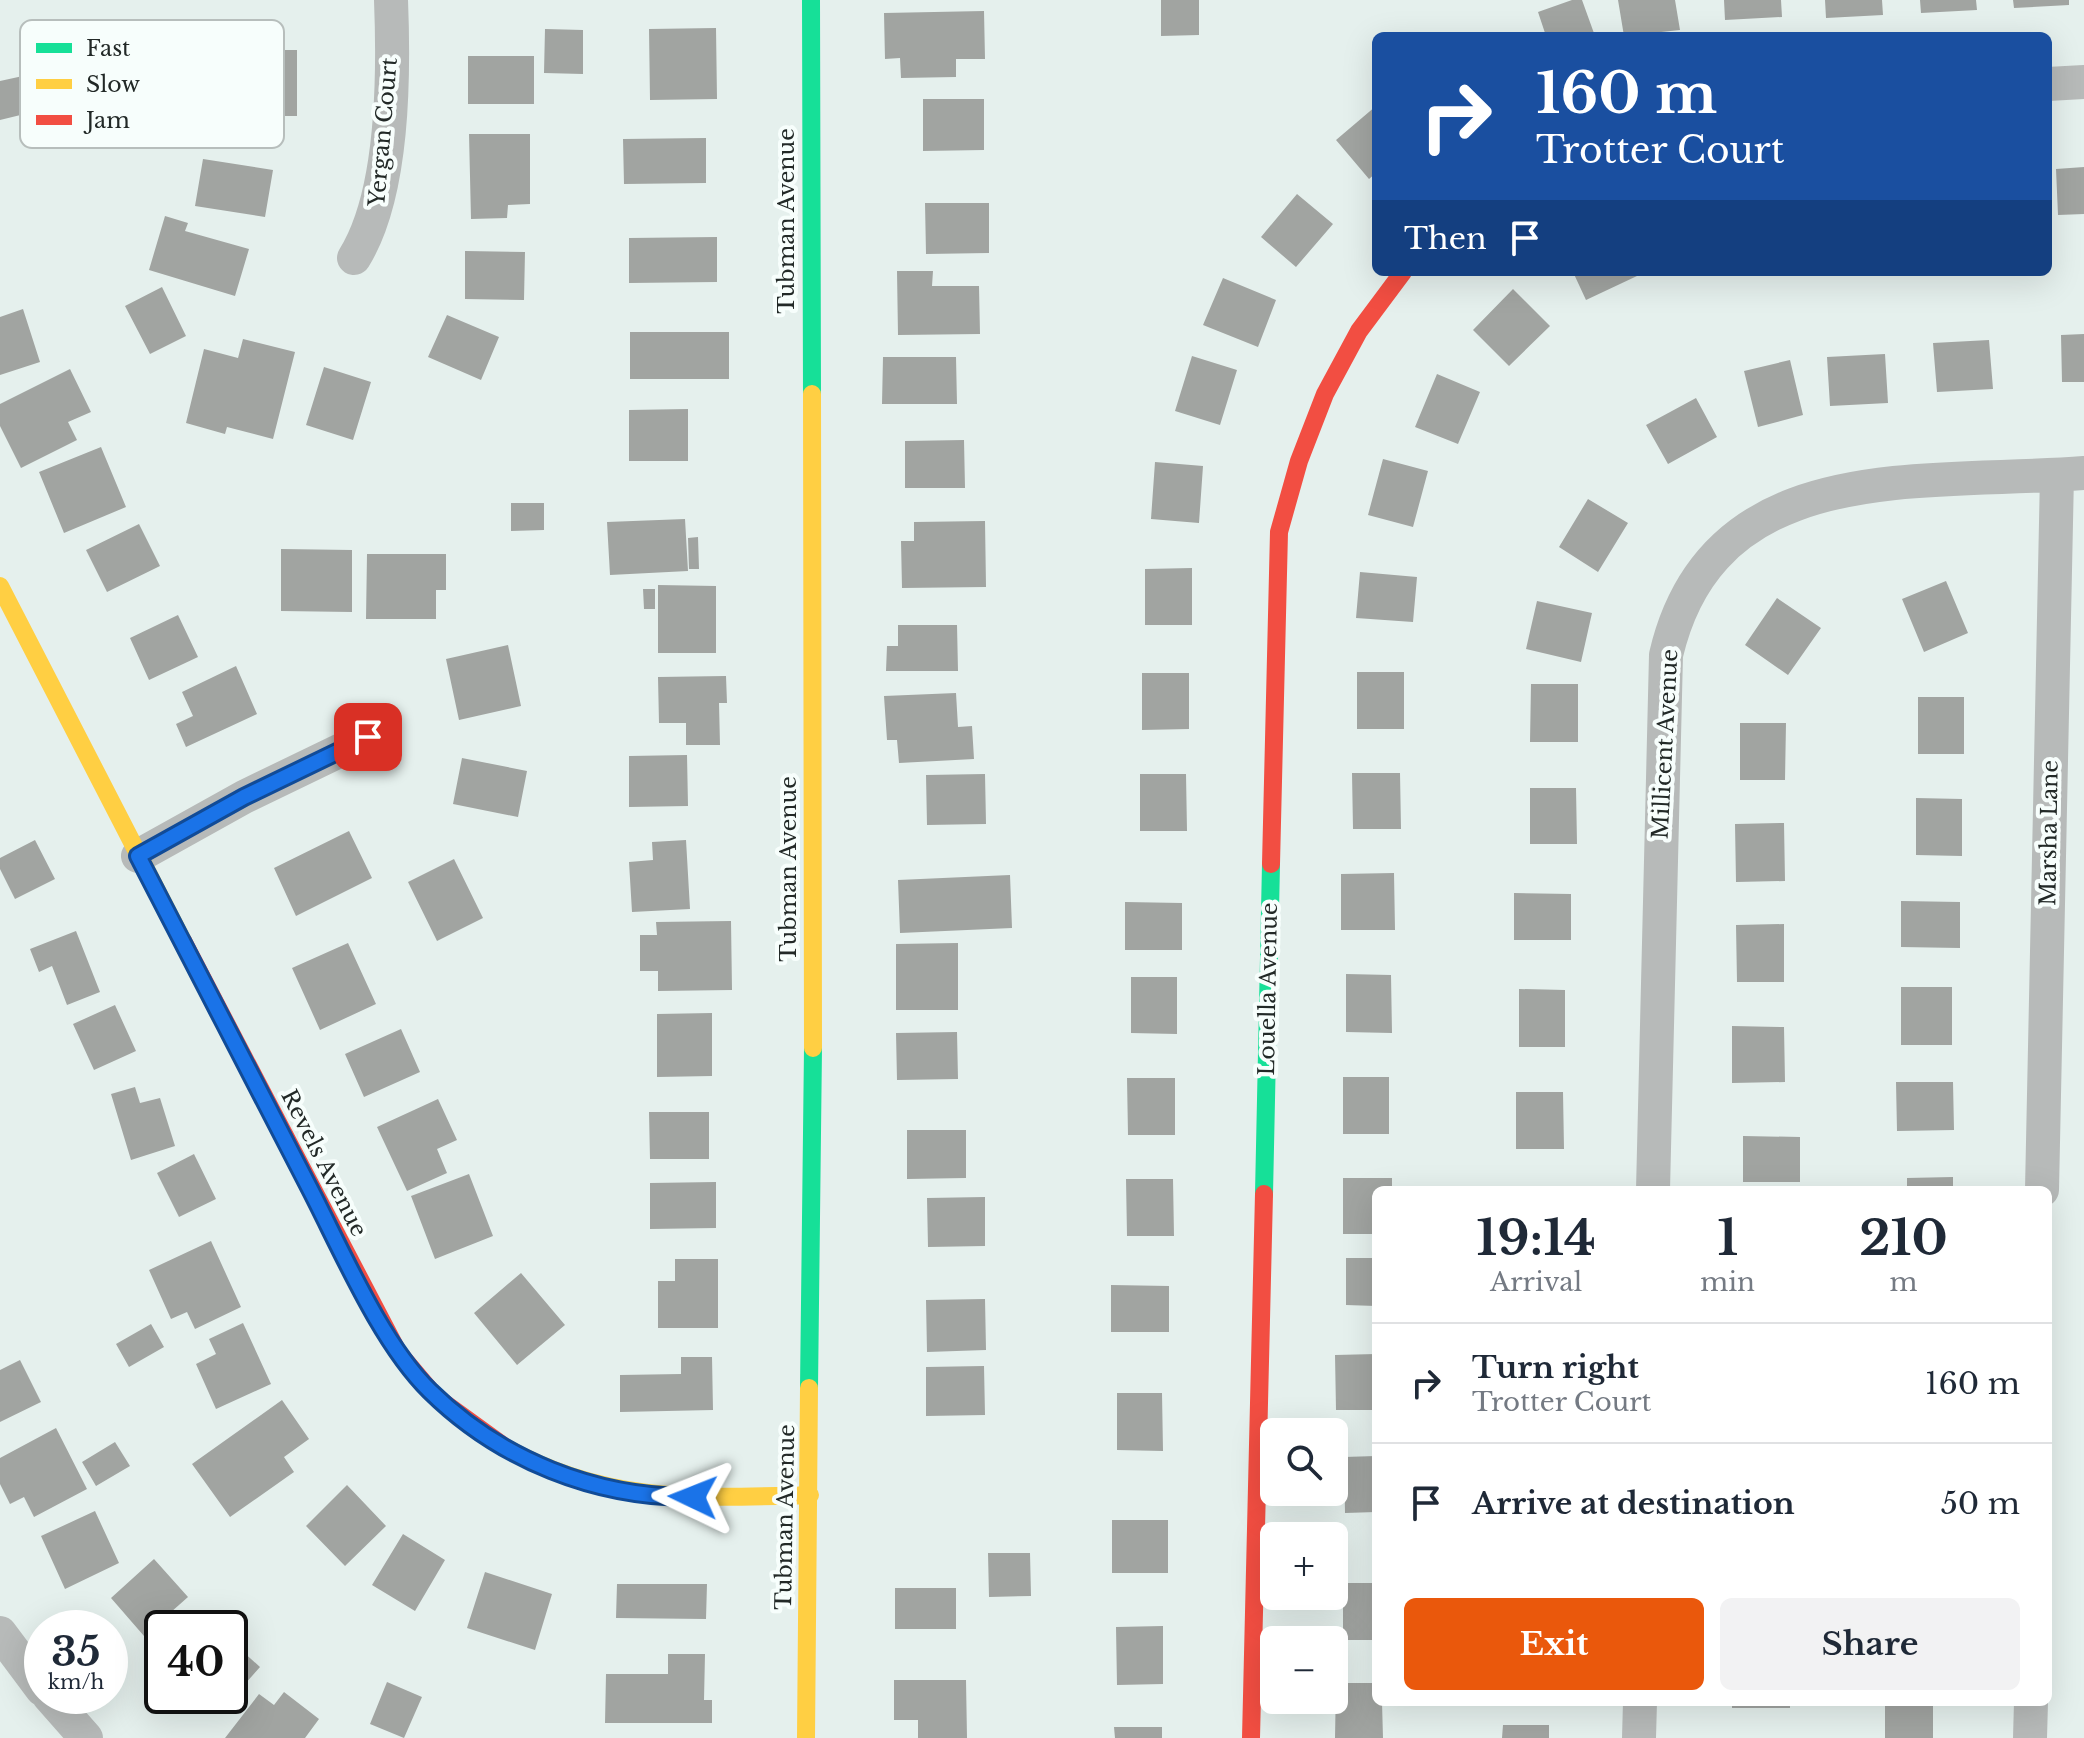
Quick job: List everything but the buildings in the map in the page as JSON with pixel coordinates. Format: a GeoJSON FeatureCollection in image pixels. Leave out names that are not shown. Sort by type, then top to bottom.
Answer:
{"type":"FeatureCollection","features":[{"type":"Feature","properties":{"kind":"street","name":"Yergan Court"},"geometry":{"type":"LineString","coordinates":[[354,258],[367,239],[381,197],[390,81],[391,0]]}},
{"type":"Feature","properties":{"kind":"street","name":"Tubman Avenue"},"geometry":{"type":"LineString","coordinates":[[806,1738],[810,1495],[811,0]]}},
{"type":"Feature","properties":{"kind":"street"},"geometry":{"type":"LineString","coordinates":[[2052,84],[2084,82]]}},
{"type":"Feature","properties":{"kind":"street","name":"Louella Avenue"},"geometry":{"type":"LineString","coordinates":[[1251,1738],[1279,532],[1311,421],[1332,377],[1381,297],[1399,276]]}},
{"type":"Feature","properties":{"kind":"street","name":"Millicent Avenue"},"geometry":{"type":"LineString","coordinates":[[1653,1186],[1666,655],[1677,618],[1693,583],[1721,548],[1743,530],[1792,504],[1870,483],[2070,474]]}},
{"type":"Feature","properties":{"kind":"street","name":"Marsha Lane"},"geometry":{"type":"LineString","coordinates":[[2042,1186],[2070,474]]}},
{"type":"Feature","properties":{"kind":"street","name":"Revels Avenue"},"geometry":{"type":"LineString","coordinates":[[0,586],[361,1287],[409,1368],[431,1392],[481,1433],[544,1467],[586,1483],[663,1497],[810,1495]]}},
{"type":"Feature","properties":{"kind":"street"},"geometry":{"type":"LineString","coordinates":[[138,856],[244,797],[368,737]]}},
{"type":"Feature","properties":{"kind":"street"},"geometry":{"type":"LineString","coordinates":[[0,1633],[24,1665]]}},
{"type":"Feature","properties":{"kind":"street"},"geometry":{"type":"LineString","coordinates":[[1639,1738],[1640,1706]]}},
{"type":"Feature","properties":{"kind":"street"},"geometry":{"type":"LineString","coordinates":[[2030,1738],[2031,1706]]}},
{"type":"Feature","properties":{"kind":"street"},"geometry":{"type":"LineString","coordinates":[[65,1714],[86,1738]]}},
{"type":"Feature","properties":{"kind":"traffic: fast"},"geometry":{"type":"LineString","coordinates":[[811,0],[812,394]]}},
{"type":"Feature","properties":{"kind":"traffic: fast"},"geometry":{"type":"LineString","coordinates":[[1264,1194],[1271,864]]}},
{"type":"Feature","properties":{"kind":"traffic: fast"},"geometry":{"type":"LineString","coordinates":[[809,1388],[813,1048]]}},
{"type":"Feature","properties":{"kind":"traffic: slow"},"geometry":{"type":"LineString","coordinates":[[812,394],[813,1048]]}},
{"type":"Feature","properties":{"kind":"traffic: slow"},"geometry":{"type":"LineString","coordinates":[[0,586],[183,941]]}},
{"type":"Feature","properties":{"kind":"traffic: slow"},"geometry":{"type":"LineString","coordinates":[[806,1738],[809,1388]]}},
{"type":"Feature","properties":{"kind":"traffic: slow"},"geometry":{"type":"LineString","coordinates":[[505,1447],[543,1466],[580,1479],[653,1494],[729,1497],[810,1495]]}},
{"type":"Feature","properties":{"kind":"traffic: jam"},"geometry":{"type":"LineString","coordinates":[[1271,864],[1279,532],[1299,461],[1325,394],[1359,331],[1400,276]]}},
{"type":"Feature","properties":{"kind":"traffic: jam"},"geometry":{"type":"LineString","coordinates":[[183,941],[398,1352],[436,1397],[505,1447]]}},
{"type":"Feature","properties":{"kind":"traffic: jam"},"geometry":{"type":"LineString","coordinates":[[1251,1738],[1264,1194]]}},
{"type":"Feature","properties":{"kind":"route"},"geometry":{"type":"LineString","coordinates":[[368,737],[244,797],[138,856],[361,1287],[409,1368],[431,1392],[481,1433],[544,1467],[607,1489],[663,1497],[693,1497]]}}]}
